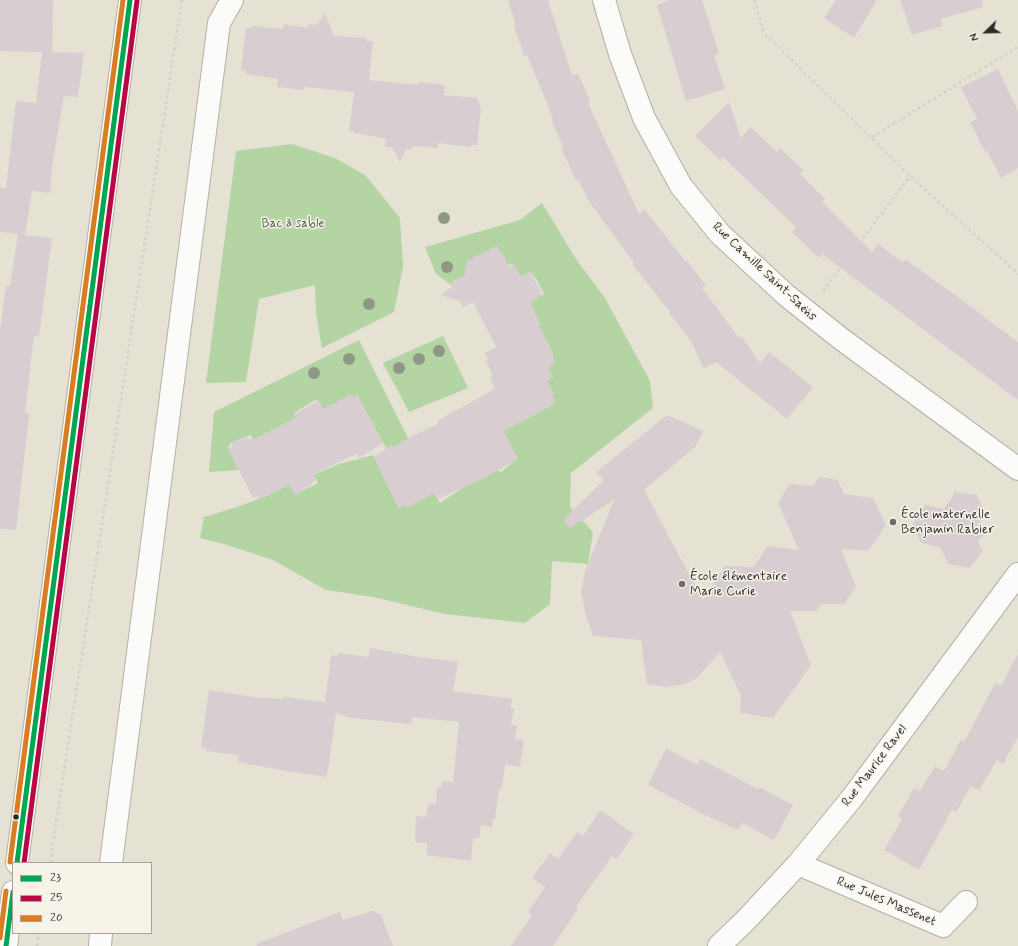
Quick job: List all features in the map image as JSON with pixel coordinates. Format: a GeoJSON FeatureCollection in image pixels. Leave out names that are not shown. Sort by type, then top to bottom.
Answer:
{"type":"FeatureCollection","features":[{"type":"Feature","properties":{"kind":"street"},"geometry":{"type":"LineString","coordinates":[[17,862],[130,0]]}},
{"type":"Feature","properties":{"kind":"street"},"geometry":{"type":"LineString","coordinates":[[110,862],[219,23],[232,0]]}},
{"type":"Feature","properties":{"kind":"street","name":"Rue Camille Saint-Saëns"},"geometry":{"type":"LineString","coordinates":[[604,0],[620,54],[644,118],[681,186],[720,234],[786,295],[807,312],[1018,469]]}},
{"type":"Feature","properties":{"kind":"street","name":"Rue Maurice Ravel"},"geometry":{"type":"LineString","coordinates":[[719,946],[746,920],[798,864],[852,798],[1018,574]]}},
{"type":"Feature","properties":{"kind":"street","name":"Rue Jules Massenet"},"geometry":{"type":"LineString","coordinates":[[798,864],[943,926],[966,902]]}},
{"type":"Feature","properties":{"kind":"street"},"geometry":{"type":"LineString","coordinates":[[6,946],[8,904]]}},
{"type":"Feature","properties":{"kind":"street"},"geometry":{"type":"LineString","coordinates":[[100,946],[101,934]]}},
{"type":"Feature","properties":{"kind":"path"},"geometry":{"type":"LineString","coordinates":[[50,862],[182,0]]}},
{"type":"Feature","properties":{"kind":"path"},"geometry":{"type":"LineString","coordinates":[[754,0],[764,33],[872,137],[910,176],[1018,274]]}},
{"type":"Feature","properties":{"kind":"path"},"geometry":{"type":"LineString","coordinates":[[872,137],[1018,47]]}},
{"type":"Feature","properties":{"kind":"path"},"geometry":{"type":"LineString","coordinates":[[807,312],[910,176]]}},
{"type":"Feature","properties":{"kind":"path"},"geometry":{"type":"LineString","coordinates":[[37,946],[39,934]]}},
{"type":"Feature","properties":{"kind":"green space","name":"Bac à sable"},"geometry":{"type":"Polygon","coordinates":[[[292,144],[335,158],[365,175],[400,218],[403,267],[394,312],[322,348],[316,314],[315,285],[259,299],[246,382],[206,383],[236,151],[292,144]]]}},
{"type":"Feature","properties":{"kind":"green space"},"geometry":{"type":"Polygon","coordinates":[[[542,203],[576,259],[605,298],[650,381],[653,408],[571,473],[570,507],[593,532],[588,564],[552,561],[550,604],[525,623],[445,614],[373,597],[326,590],[273,560],[200,538],[204,517],[266,496],[289,484],[295,495],[318,483],[313,475],[339,464],[373,455],[399,508],[434,493],[440,503],[461,489],[459,482],[490,467],[501,472],[513,462],[497,418],[519,423],[555,403],[545,381],[553,377],[548,367],[555,362],[548,343],[542,338],[530,302],[544,294],[537,280],[530,272],[521,277],[514,265],[505,264],[464,276],[452,282],[453,286],[436,274],[425,247],[520,220],[542,203]]]}},
{"type":"Feature","properties":{"kind":"green space"},"geometry":{"type":"Polygon","coordinates":[[[443,336],[468,388],[409,412],[383,363],[443,336]]]}},
{"type":"Feature","properties":{"kind":"green space"},"geometry":{"type":"Polygon","coordinates":[[[359,340],[411,444],[386,448],[357,395],[323,409],[317,399],[294,413],[296,418],[253,440],[251,435],[231,443],[228,448],[239,470],[209,472],[214,412],[359,340]]]}},
{"type":"Feature","properties":{"kind":"building"},"geometry":{"type":"Polygon","coordinates":[[[0,0],[53,0],[52,52],[84,53],[78,97],[64,96],[52,167],[50,193],[32,191],[25,235],[52,238],[39,337],[34,336],[25,413],[29,414],[16,530],[0,529],[0,330],[6,286],[10,286],[18,234],[0,232],[0,187],[6,188],[16,101],[36,103],[42,52],[0,51],[0,0]]]}},
{"type":"Feature","properties":{"kind":"building"},"geometry":{"type":"Polygon","coordinates":[[[508,0],[548,0],[572,76],[578,73],[590,101],[588,103],[639,214],[644,209],[686,262],[687,261],[706,285],[702,288],[739,338],[741,336],[760,363],[769,352],[813,387],[787,419],[716,362],[704,369],[691,341],[632,264],[634,263],[588,200],[579,180],[576,181],[561,148],[563,147],[551,119],[553,118],[527,55],[524,56],[508,0]]]}},
{"type":"Feature","properties":{"kind":"building"},"geometry":{"type":"Polygon","coordinates":[[[669,0],[702,0],[719,53],[714,55],[725,89],[686,101],[657,5],[669,0]]]}},
{"type":"Feature","properties":{"kind":"building"},"geometry":{"type":"Polygon","coordinates":[[[836,0],[877,0],[854,38],[824,18],[836,0]]]}},
{"type":"Feature","properties":{"kind":"building"},"geometry":{"type":"Polygon","coordinates":[[[900,0],[982,0],[983,7],[940,19],[943,26],[912,35],[900,0]]]}},
{"type":"Feature","properties":{"kind":"building"},"geometry":{"type":"Polygon","coordinates":[[[325,13],[334,36],[366,38],[367,41],[373,41],[369,80],[418,85],[419,82],[440,84],[445,85],[444,95],[477,98],[481,108],[477,145],[472,145],[471,147],[438,143],[438,148],[413,146],[412,150],[406,149],[400,162],[392,147],[385,147],[386,139],[349,131],[354,92],[304,87],[304,90],[277,87],[278,79],[246,74],[246,71],[241,70],[246,28],[251,28],[253,26],[283,29],[284,24],[308,28],[309,24],[317,25],[325,13]]]}},
{"type":"Feature","properties":{"kind":"building"},"geometry":{"type":"Polygon","coordinates":[[[998,69],[1018,111],[1018,168],[1001,178],[987,151],[985,152],[970,122],[977,119],[961,87],[998,69]]]}},
{"type":"Feature","properties":{"kind":"building"},"geometry":{"type":"Polygon","coordinates":[[[729,102],[741,138],[751,127],[777,152],[780,148],[803,170],[800,174],[825,199],[822,202],[872,252],[878,244],[903,263],[905,259],[1018,342],[1018,400],[822,254],[819,258],[792,232],[797,228],[723,157],[720,160],[695,136],[729,102]]]}},
{"type":"Feature","properties":{"kind":"building"},"geometry":{"type":"Polygon","coordinates":[[[497,246],[500,252],[502,252],[509,267],[514,265],[521,277],[530,272],[543,295],[530,302],[541,325],[539,326],[553,354],[552,355],[555,362],[548,367],[553,377],[547,380],[554,394],[552,395],[555,403],[504,431],[518,459],[484,478],[438,499],[434,493],[408,507],[405,505],[399,508],[374,457],[391,445],[393,447],[438,424],[437,421],[495,389],[490,378],[493,376],[486,362],[488,359],[485,353],[496,347],[473,302],[463,307],[460,301],[441,295],[453,286],[452,282],[464,276],[467,261],[497,246]]]}},
{"type":"Feature","properties":{"kind":"building"},"geometry":{"type":"Polygon","coordinates":[[[351,395],[352,397],[357,395],[383,443],[359,458],[356,454],[314,474],[316,479],[308,488],[295,495],[289,485],[259,499],[258,496],[253,498],[228,448],[232,446],[232,443],[244,437],[252,440],[275,429],[296,418],[294,414],[318,401],[323,409],[351,395]]]}},
{"type":"Feature","properties":{"kind":"building"},"geometry":{"type":"Polygon","coordinates":[[[667,415],[703,431],[695,447],[644,490],[703,600],[725,566],[754,567],[767,546],[799,550],[778,503],[789,484],[813,486],[819,477],[838,480],[844,494],[873,498],[886,525],[868,551],[841,549],[856,587],[844,604],[822,604],[816,611],[790,611],[811,665],[773,718],[740,713],[741,695],[720,652],[697,678],[685,684],[666,687],[647,684],[641,640],[593,636],[585,612],[581,592],[585,571],[614,500],[570,528],[563,520],[604,480],[596,472],[667,415]]]}},
{"type":"Feature","properties":{"kind":"building"},"geometry":{"type":"Polygon","coordinates":[[[955,492],[977,495],[986,515],[980,522],[985,533],[978,542],[983,551],[970,568],[948,564],[940,547],[921,543],[912,524],[925,505],[944,509],[955,492]]]}},
{"type":"Feature","properties":{"kind":"building"},"geometry":{"type":"Polygon","coordinates":[[[370,648],[418,657],[458,662],[453,691],[512,699],[511,707],[514,709],[511,725],[517,726],[515,739],[524,740],[520,767],[505,764],[502,789],[499,789],[495,819],[493,819],[492,827],[481,825],[479,838],[473,838],[471,861],[427,855],[427,843],[415,842],[416,816],[426,817],[429,803],[436,804],[437,787],[441,788],[442,781],[453,782],[459,722],[412,717],[411,724],[352,718],[336,713],[327,777],[238,762],[239,755],[206,751],[206,748],[201,747],[209,690],[254,697],[283,699],[283,697],[325,702],[331,655],[337,656],[338,653],[368,657],[370,648]]]}},
{"type":"Feature","properties":{"kind":"building"},"geometry":{"type":"Polygon","coordinates":[[[1018,654],[1018,737],[1003,764],[997,760],[979,790],[971,786],[956,812],[952,810],[919,870],[884,850],[902,819],[898,816],[914,788],[920,791],[935,766],[944,771],[961,740],[964,742],[995,683],[1001,686],[1018,654]]]}},
{"type":"Feature","properties":{"kind":"building"},"geometry":{"type":"Polygon","coordinates":[[[666,748],[697,765],[700,759],[793,805],[774,840],[742,823],[738,830],[705,815],[648,785],[666,748]]]}},
{"type":"Feature","properties":{"kind":"building"},"geometry":{"type":"Polygon","coordinates":[[[600,810],[634,834],[617,859],[612,856],[576,907],[578,909],[553,946],[511,946],[532,915],[528,912],[545,887],[532,878],[550,853],[558,859],[577,832],[583,836],[600,810]]]}},
{"type":"Feature","properties":{"kind":"building"},"geometry":{"type":"Polygon","coordinates":[[[372,911],[381,915],[393,946],[257,946],[256,944],[340,912],[343,920],[372,911]]]}},
{"type":"Feature","properties":{"kind":"transit line","name":"20"},"geometry":{"type":"LineString","coordinates":[[10,862],[123,0]]}},
{"type":"Feature","properties":{"kind":"transit line","name":"23"},"geometry":{"type":"LineString","coordinates":[[17,862],[130,0]]}},
{"type":"Feature","properties":{"kind":"transit line","name":"25"},"geometry":{"type":"LineString","coordinates":[[24,862],[137,1]]}},
{"type":"Feature","properties":{"kind":"transit line","name":"20"},"geometry":{"type":"LineString","coordinates":[[0,938],[6,891]]}},
{"type":"Feature","properties":{"kind":"transit line","name":"23"},"geometry":{"type":"LineString","coordinates":[[6,946],[12,900]]}},
{"type":"Feature","properties":{"kind":"place","name":"École maternelle Benjamin Rabier"},"geometry":{"type":"Point","coordinates":[893,522]}},
{"type":"Feature","properties":{"kind":"place","name":"École élémentaire Marie Curie"},"geometry":{"type":"Point","coordinates":[682,584]}}]}
